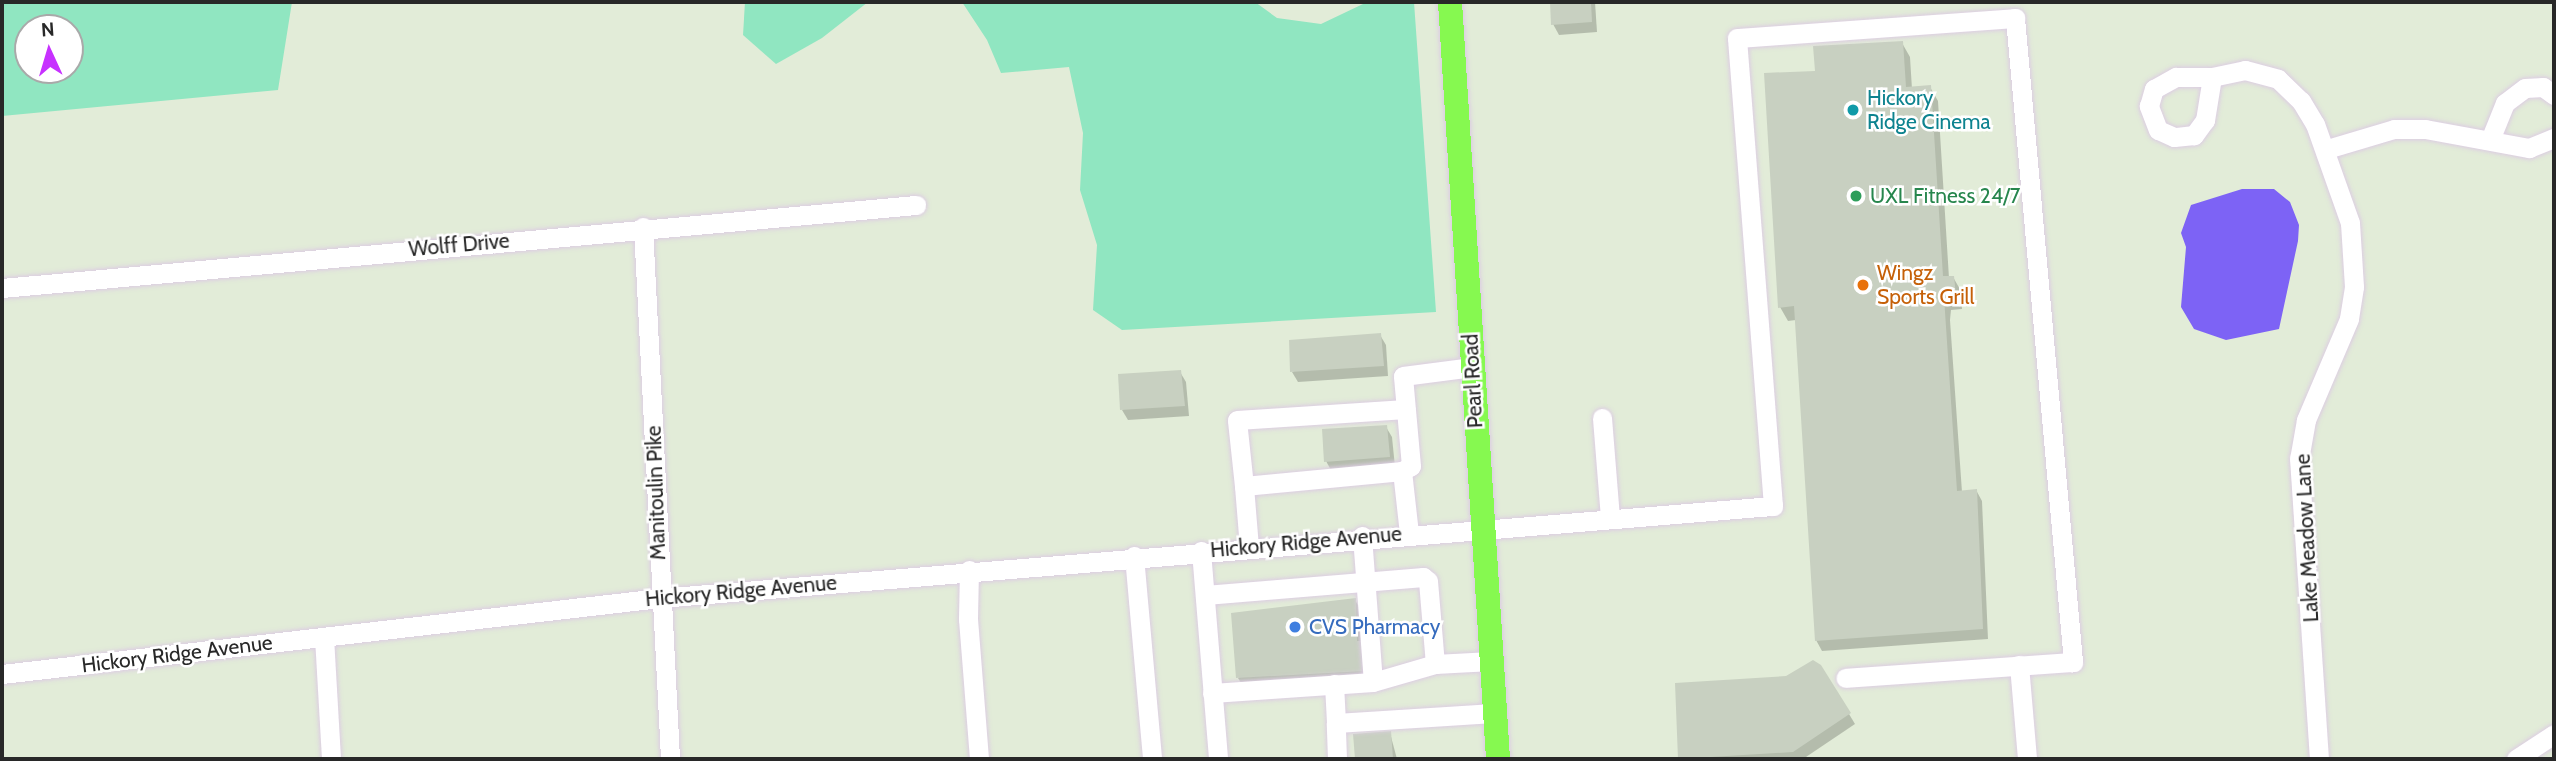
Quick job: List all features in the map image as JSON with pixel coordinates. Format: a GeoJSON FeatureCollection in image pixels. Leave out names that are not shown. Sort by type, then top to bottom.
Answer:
{"type":"FeatureCollection","features":[{"type":"Feature","properties":{"kind":"main road","name":"Pearl Road"},"geometry":{"type":"LineString","coordinates":[[1450,2],[1497,759]]}},
{"type":"Feature","properties":{"kind":"street","name":"Hickory Ridge Avenue"},"geometry":{"type":"LineString","coordinates":[[2,674],[660,598],[1409,533],[1773,506],[1737,38],[2015,18],[2073,662],[2019,666]]}},
{"type":"Feature","properties":{"kind":"street","name":"Lake Meadow Lane"},"geometry":{"type":"LineString","coordinates":[[2212,77],[2245,70],[2278,79],[2301,101],[2327,149],[2350,223],[2354,287],[2349,319],[2306,420],[2299,458],[2319,759]]}},
{"type":"Feature","properties":{"kind":"street"},"geometry":{"type":"LineString","coordinates":[[2490,141],[2505,103],[2525,88],[2543,87],[2554,95]]}},
{"type":"Feature","properties":{"kind":"street"},"geometry":{"type":"LineString","coordinates":[[2327,149],[2394,129],[2425,129],[2529,148],[2554,138]]}},
{"type":"Feature","properties":{"kind":"street","name":"Wolff Drive"},"geometry":{"type":"LineString","coordinates":[[2,288],[643,227],[916,205]]}},
{"type":"Feature","properties":{"kind":"street","name":"Manitoulin Pike"},"geometry":{"type":"LineString","coordinates":[[643,227],[670,759]]}},
{"type":"Feature","properties":{"kind":"street"},"geometry":{"type":"LineString","coordinates":[[1244,486],[1402,471],[1410,466],[1402,376],[1472,367]]}},
{"type":"Feature","properties":{"kind":"street"},"geometry":{"type":"LineString","coordinates":[[1249,547],[1237,420],[1406,409]]}},
{"type":"Feature","properties":{"kind":"street"},"geometry":{"type":"LineString","coordinates":[[1602,418],[1610,517]]}},
{"type":"Feature","properties":{"kind":"street"},"geometry":{"type":"LineString","coordinates":[[1402,471],[1409,533]]}},
{"type":"Feature","properties":{"kind":"street"},"geometry":{"type":"LineString","coordinates":[[1362,537],[1373,682]]}},
{"type":"Feature","properties":{"kind":"street"},"geometry":{"type":"LineString","coordinates":[[1201,551],[1218,759]]}},
{"type":"Feature","properties":{"kind":"street"},"geometry":{"type":"LineString","coordinates":[[1134,556],[1152,759]]}},
{"type":"Feature","properties":{"kind":"street"},"geometry":{"type":"LineString","coordinates":[[969,570],[968,619],[979,759]]}},
{"type":"Feature","properties":{"kind":"street"},"geometry":{"type":"LineString","coordinates":[[1205,595],[1366,582],[1428,581],[1435,664]]}},
{"type":"Feature","properties":{"kind":"street"},"geometry":{"type":"LineString","coordinates":[[324,637],[331,759]]}},
{"type":"Feature","properties":{"kind":"street"},"geometry":{"type":"LineString","coordinates":[[1212,693],[1373,682],[1435,664],[1491,661]]}},
{"type":"Feature","properties":{"kind":"street"},"geometry":{"type":"LineString","coordinates":[[1846,678],[2019,666],[2026,759]]}},
{"type":"Feature","properties":{"kind":"street"},"geometry":{"type":"LineString","coordinates":[[1334,684],[1337,759]]}},
{"type":"Feature","properties":{"kind":"street"},"geometry":{"type":"LineString","coordinates":[[1336,723],[1494,713]]}},
{"type":"Feature","properties":{"kind":"street"},"geometry":{"type":"LineString","coordinates":[[2516,759],[2554,734]]}},
{"type":"Feature","properties":{"kind":"green space"},"geometry":{"type":"Polygon","coordinates":[[[2,2],[292,2],[278,90],[2,116],[2,2]]]}},
{"type":"Feature","properties":{"kind":"green space"},"geometry":{"type":"Polygon","coordinates":[[[745,2],[868,2],[822,38],[776,64],[743,35],[745,2]]]}},
{"type":"Feature","properties":{"kind":"green space"},"geometry":{"type":"Polygon","coordinates":[[[962,2],[1255,2],[1277,18],[1321,24],[1363,4],[1414,2],[1436,312],[1122,330],[1093,310],[1097,245],[1080,190],[1083,133],[1069,67],[1001,73],[987,40],[962,2]]]}},
{"type":"Feature","properties":{"kind":"shaded area"},"geometry":{"type":"Polygon","coordinates":[[[2242,189],[2274,189],[2290,202],[2299,225],[2298,241],[2279,329],[2226,340],[2194,329],[2181,307],[2186,247],[2181,233],[2191,205],[2242,189]]]}},
{"type":"Feature","properties":{"kind":"building"},"geometry":{"type":"Polygon","coordinates":[[[1550,2],[1591,2],[1592,22],[1551,25],[1550,2]]]}},
{"type":"Feature","properties":{"kind":"building"},"geometry":{"type":"Polygon","coordinates":[[[1903,41],[1906,87],[1931,85],[1943,276],[1954,276],[1956,296],[1944,297],[1957,491],[1977,489],[1983,629],[1815,641],[1794,306],[1778,308],[1764,73],[1815,71],[1813,46],[1903,41]]]}},
{"type":"Feature","properties":{"kind":"building"},"geometry":{"type":"Polygon","coordinates":[[[1381,333],[1384,366],[1290,372],[1289,340],[1381,333]]]}},
{"type":"Feature","properties":{"kind":"building"},"geometry":{"type":"Polygon","coordinates":[[[1181,370],[1185,406],[1120,410],[1118,374],[1181,370]]]}},
{"type":"Feature","properties":{"kind":"building"},"geometry":{"type":"Polygon","coordinates":[[[1387,425],[1390,457],[1324,462],[1322,429],[1387,425]]]}},
{"type":"Feature","properties":{"kind":"building","name":"CVS Pharmacy"},"geometry":{"type":"Polygon","coordinates":[[[1356,598],[1357,641],[1362,641],[1365,671],[1236,678],[1231,613],[1356,598]]]}},
{"type":"Feature","properties":{"kind":"building"},"geometry":{"type":"Polygon","coordinates":[[[1813,660],[1821,665],[1851,713],[1793,752],[1678,759],[1675,683],[1786,676],[1813,660]]]}},
{"type":"Feature","properties":{"kind":"building"},"geometry":{"type":"Polygon","coordinates":[[[1391,731],[1393,759],[1355,759],[1353,734],[1391,731]]]}},
{"type":"Feature","properties":{"kind":"place","name":"Hickory Ridge Cinema"},"geometry":{"type":"Point","coordinates":[1853,110]}},
{"type":"Feature","properties":{"kind":"place","name":"UXL Fitness 24/7"},"geometry":{"type":"Point","coordinates":[1856,196]}},
{"type":"Feature","properties":{"kind":"place","name":"Wingz Sports Grill"},"geometry":{"type":"Point","coordinates":[1863,285]}},
{"type":"Feature","properties":{"kind":"place","name":"CVS Pharmacy"},"geometry":{"type":"Point","coordinates":[1295,627]}}]}
